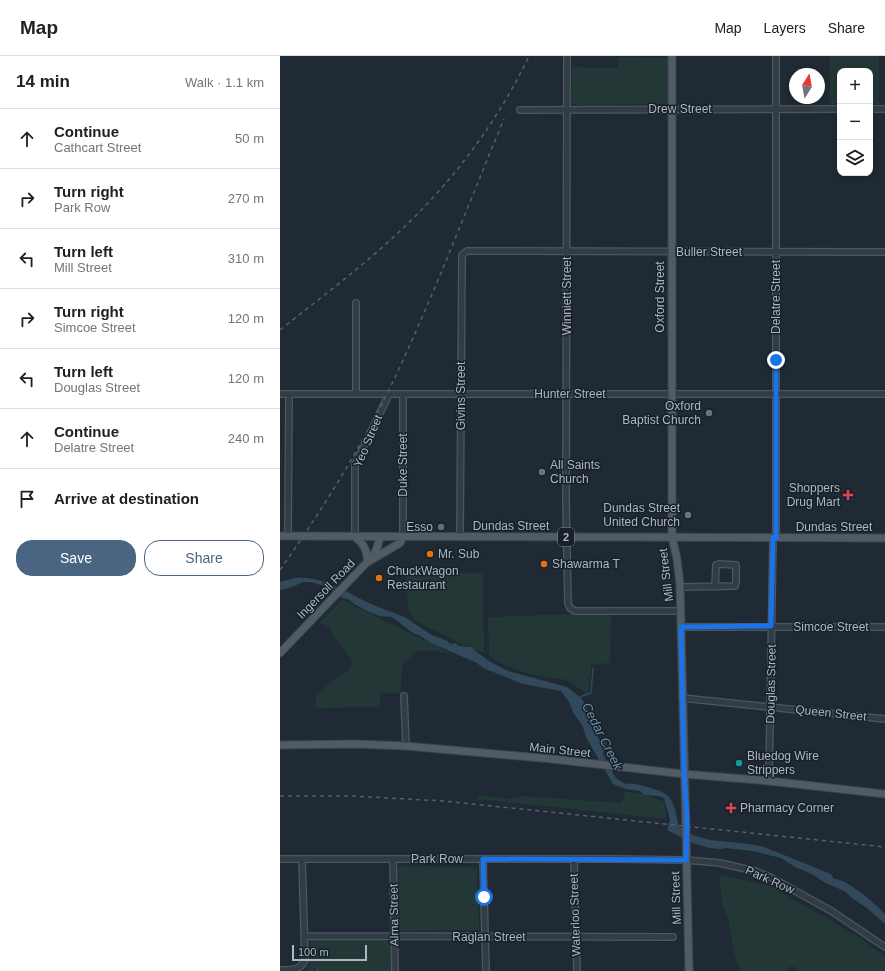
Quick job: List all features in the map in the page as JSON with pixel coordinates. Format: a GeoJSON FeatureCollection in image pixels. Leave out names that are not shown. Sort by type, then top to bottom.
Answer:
{"type":"FeatureCollection","features":[{"type":"Feature","properties":{"kind":"main road","name":"Oxford Street"},"geometry":{"type":"LineString","coordinates":[[672,56],[672,537]]}},
{"type":"Feature","properties":{"kind":"main road","name":"Dundas Street"},"geometry":{"type":"LineString","coordinates":[[280,536],[885,538]]}},
{"type":"Feature","properties":{"kind":"main road"},"geometry":{"type":"LineString","coordinates":[[355,537],[363,544],[366,550],[368,562],[400,543],[403,537]]}},
{"type":"Feature","properties":{"kind":"main road","name":"Ingersoll Road"},"geometry":{"type":"LineString","coordinates":[[280,653],[368,562],[375,552],[380,537]]}},
{"type":"Feature","properties":{"kind":"main road","name":"Mill Street"},"geometry":{"type":"LineString","coordinates":[[672,537],[677,561],[681,611],[689,971]]}},
{"type":"Feature","properties":{"kind":"main road","name":"Main Street"},"geometry":{"type":"LineString","coordinates":[[280,745],[357,744],[406,746],[552,759],[623,768],[885,794]]}},
{"type":"Feature","properties":{"kind":"street","name":"Winniett Street"},"geometry":{"type":"LineString","coordinates":[[566,537],[567,56]]}},
{"type":"Feature","properties":{"kind":"street","name":"Delatre Street"},"geometry":{"type":"LineString","coordinates":[[774,538],[776,394],[776,56]]}},
{"type":"Feature","properties":{"kind":"street","name":"Drew Street"},"geometry":{"type":"LineString","coordinates":[[520,110],[837,109]]}},
{"type":"Feature","properties":{"kind":"street"},"geometry":{"type":"LineString","coordinates":[[873,109],[885,109]]}},
{"type":"Feature","properties":{"kind":"street","name":"Buller Street"},"geometry":{"type":"LineString","coordinates":[[462,255],[467,251],[885,252]]}},
{"type":"Feature","properties":{"kind":"street","name":"Givins Street"},"geometry":{"type":"LineString","coordinates":[[460,537],[462,255]]}},
{"type":"Feature","properties":{"kind":"street"},"geometry":{"type":"LineString","coordinates":[[356,303],[356,394]]}},
{"type":"Feature","properties":{"kind":"street","name":"Hunter Street"},"geometry":{"type":"LineString","coordinates":[[280,394],[885,394]]}},
{"type":"Feature","properties":{"kind":"street"},"geometry":{"type":"LineString","coordinates":[[288,536],[289,394]]}},
{"type":"Feature","properties":{"kind":"street","name":"Yeo Street"},"geometry":{"type":"LineString","coordinates":[[355,537],[355,465],[389,394]]}},
{"type":"Feature","properties":{"kind":"street","name":"Duke Street"},"geometry":{"type":"LineString","coordinates":[[403,394],[403,537]]}},
{"type":"Feature","properties":{"kind":"street"},"geometry":{"type":"LineString","coordinates":[[566,537],[568,603],[572,610],[681,611]]}},
{"type":"Feature","properties":{"kind":"street","name":"Douglas Street"},"geometry":{"type":"LineString","coordinates":[[769,782],[774,538]]}},
{"type":"Feature","properties":{"kind":"street"},"geometry":{"type":"LineString","coordinates":[[680,587],[715,587],[735,586],[736,565],[716,565],[715,587]]}},
{"type":"Feature","properties":{"kind":"street","name":"Simcoe Street"},"geometry":{"type":"LineString","coordinates":[[681,627],[885,627]]}},
{"type":"Feature","properties":{"kind":"street"},"geometry":{"type":"LineString","coordinates":[[404,696],[406,746]]}},
{"type":"Feature","properties":{"kind":"street","name":"Queen Street"},"geometry":{"type":"LineString","coordinates":[[682,698],[885,719]]}},
{"type":"Feature","properties":{"kind":"street","name":"Park Row"},"geometry":{"type":"LineString","coordinates":[[280,859],[686,860],[729,864],[755,871],[772,878],[833,912],[885,947]]}},
{"type":"Feature","properties":{"kind":"street"},"geometry":{"type":"LineString","coordinates":[[280,970],[294,970],[303,964],[306,958],[302,859]]}},
{"type":"Feature","properties":{"kind":"street","name":"Alma Street"},"geometry":{"type":"LineString","coordinates":[[394,859],[395,971]]}},
{"type":"Feature","properties":{"kind":"street"},"geometry":{"type":"LineString","coordinates":[[483,859],[486,971]]}},
{"type":"Feature","properties":{"kind":"street","name":"Waterloo Street"},"geometry":{"type":"LineString","coordinates":[[574,860],[576,971]]}},
{"type":"Feature","properties":{"kind":"street","name":"Raglan Street"},"geometry":{"type":"LineString","coordinates":[[305,936],[673,937]]}},
{"type":"Feature","properties":{"kind":"green space"},"geometry":{"type":"Polygon","coordinates":[[[830,56],[879,56],[879,104],[873,104],[873,68],[837,68],[837,104],[830,105],[830,56]]]}},
{"type":"Feature","properties":{"kind":"green space"},"geometry":{"type":"Polygon","coordinates":[[[618,57],[668,58],[668,98],[666,104],[573,104],[571,100],[572,67],[618,68],[618,57]]]}},
{"type":"Feature","properties":{"kind":"green space"},"geometry":{"type":"Polygon","coordinates":[[[406,573],[483,573],[484,653],[476,651],[471,645],[464,645],[415,621],[408,609],[406,573]]]}},
{"type":"Feature","properties":{"kind":"green space"},"geometry":{"type":"Polygon","coordinates":[[[342,600],[453,654],[433,651],[416,651],[402,665],[401,693],[381,693],[379,707],[315,708],[316,695],[334,679],[347,672],[351,665],[352,660],[333,636],[330,628],[319,623],[342,600]]]}},
{"type":"Feature","properties":{"kind":"green space"},"geometry":{"type":"Polygon","coordinates":[[[611,614],[610,663],[591,665],[588,696],[575,685],[566,680],[529,674],[500,663],[489,655],[488,617],[611,614]]]}},
{"type":"Feature","properties":{"kind":"green space"},"geometry":{"type":"Polygon","coordinates":[[[626,791],[665,802],[666,819],[477,799],[478,795],[512,799],[524,796],[621,803],[626,791]]]}},
{"type":"Feature","properties":{"kind":"green space"},"geometry":{"type":"Polygon","coordinates":[[[397,866],[477,867],[479,930],[399,931],[397,866]]]}},
{"type":"Feature","properties":{"kind":"green space"},"geometry":{"type":"Polygon","coordinates":[[[719,874],[770,886],[856,935],[885,956],[885,971],[798,971],[792,966],[786,971],[740,971],[735,957],[728,919],[722,902],[719,874]]]}},
{"type":"Feature","properties":{"kind":"green space"},"geometry":{"type":"Polygon","coordinates":[[[311,940],[387,940],[390,944],[391,971],[306,971],[311,962],[311,940]]]}},
{"type":"Feature","properties":{"kind":"water","name":"Cedar Creek"},"geometry":{"type":"Polygon","coordinates":[[[295,578],[323,581],[371,604],[404,617],[430,634],[446,640],[451,644],[456,643],[458,646],[473,647],[474,650],[489,661],[508,671],[567,687],[582,699],[592,717],[592,720],[588,721],[587,723],[591,725],[600,741],[604,740],[608,747],[605,748],[603,754],[615,777],[625,784],[642,786],[667,795],[674,807],[679,827],[693,835],[710,840],[764,847],[831,874],[834,879],[840,880],[854,887],[875,904],[885,914],[885,924],[846,892],[795,867],[781,858],[753,851],[709,848],[693,843],[667,830],[670,819],[664,798],[644,795],[640,791],[625,789],[613,784],[587,739],[582,725],[561,691],[523,684],[483,668],[477,663],[431,643],[413,633],[392,617],[380,616],[369,612],[324,586],[311,582],[303,582],[290,588],[280,590],[280,582],[295,578]]]}},
{"type":"Feature","properties":{"kind":"waterway"},"geometry":{"type":"LineString","coordinates":[[579,697],[591,693],[593,668]]}},
{"type":"Feature","properties":{"kind":"railway"},"geometry":{"type":"LineString","coordinates":[[280,330],[373,256],[421,210],[457,170],[489,126],[517,80],[529,56]]}},
{"type":"Feature","properties":{"kind":"railway"},"geometry":{"type":"LineString","coordinates":[[280,570],[337,483],[364,438],[388,392],[434,291],[504,119]]}},
{"type":"Feature","properties":{"kind":"railway"},"geometry":{"type":"LineString","coordinates":[[280,796],[351,796],[444,801],[885,847]]}},
{"type":"Feature","properties":{"kind":"place","name":"Oxford Baptist Church"},"geometry":{"type":"Point","coordinates":[709,413]}},
{"type":"Feature","properties":{"kind":"place","name":"All Saints Church"},"geometry":{"type":"Point","coordinates":[542,472]}},
{"type":"Feature","properties":{"kind":"place","name":"Shoppers Drug Mart"},"geometry":{"type":"Point","coordinates":[848,495]}},
{"type":"Feature","properties":{"kind":"place","name":"Dundas Street United Church"},"geometry":{"type":"Point","coordinates":[688,515]}},
{"type":"Feature","properties":{"kind":"place","name":"Esso"},"geometry":{"type":"Point","coordinates":[441,527]}},
{"type":"Feature","properties":{"kind":"place","name":"Mr. Sub"},"geometry":{"type":"Point","coordinates":[430,554]}},
{"type":"Feature","properties":{"kind":"place","name":"Shawarma T"},"geometry":{"type":"Point","coordinates":[544,564]}},
{"type":"Feature","properties":{"kind":"place","name":"ChuckWagon Restaurant"},"geometry":{"type":"Point","coordinates":[379,578]}},
{"type":"Feature","properties":{"kind":"place","name":"Bluedog Wire Strippers"},"geometry":{"type":"Point","coordinates":[739,763]}},
{"type":"Feature","properties":{"kind":"place","name":"Pharmacy Corner"},"geometry":{"type":"Point","coordinates":[731,808]}},
{"type":"Feature","properties":{"kind":"route"},"geometry":{"type":"LineString","coordinates":[[484,897],[483,859],[686,860],[687,819],[684,774],[681,627],[771,626],[773,538],[776,538],[776,360]]}}]}
